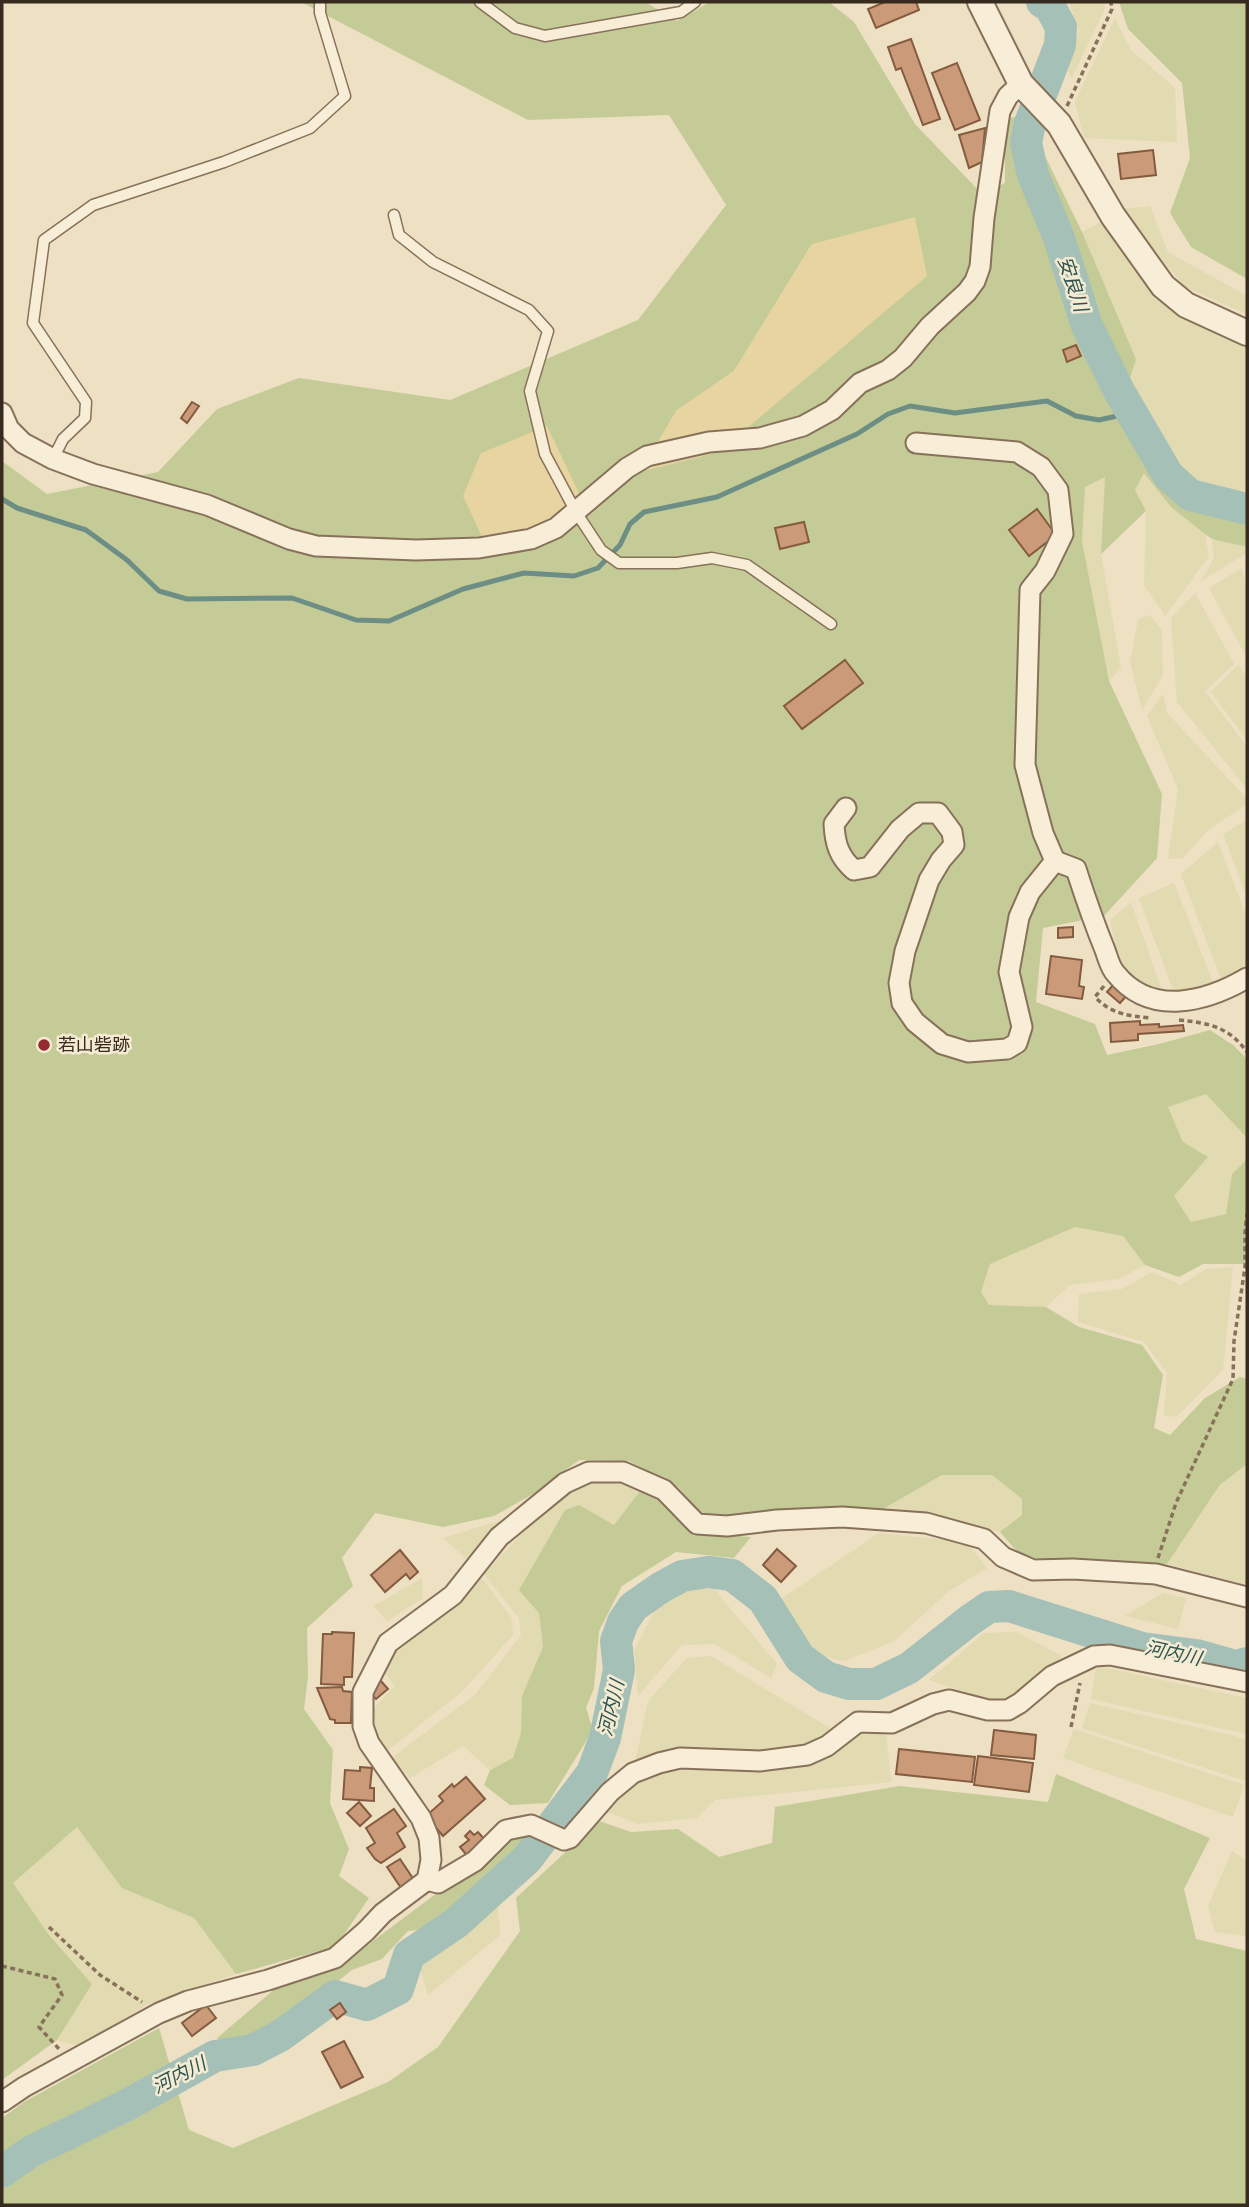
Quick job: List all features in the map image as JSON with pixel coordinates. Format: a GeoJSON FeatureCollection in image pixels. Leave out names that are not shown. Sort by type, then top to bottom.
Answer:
{"type":"FeatureCollection","features":[{"type":"Feature","properties":{"kind":"street"},"geometry":{"type":"LineString","coordinates":[[980,2],[1025,88],[1055,119],[1112,216],[1163,286],[1186,305],[1247,333]]}},
{"type":"Feature","properties":{"kind":"street"},"geometry":{"type":"LineString","coordinates":[[2,413],[9,429],[23,443],[53,459],[93,474],[206,505],[289,540],[316,546],[416,550],[479,548],[531,539],[556,528],[596,493],[646,456],[709,442],[760,438],[803,426],[832,410],[860,383],[888,370],[903,358],[930,326],[967,292],[975,281],[980,267],[984,218],[1000,111],[1007,96],[1025,88]]}},
{"type":"Feature","properties":{"kind":"street"},"geometry":{"type":"LineString","coordinates":[[916,443],[1017,452],[1041,467],[1058,491],[1063,534],[1045,571],[1030,590],[1025,765],[1043,833],[1055,861],[1076,869],[1114,973],[1133,991],[1169,1002],[1200,1000],[1247,978]]}},
{"type":"Feature","properties":{"kind":"street"},"geometry":{"type":"LineString","coordinates":[[846,808],[834,824],[835,838],[842,860],[855,870],[870,867],[900,829],[919,813],[938,813],[952,832],[954,845],[929,880],[905,951],[898,983],[902,1003],[915,1022],[942,1044],[968,1052],[1007,1049],[1017,1043],[1022,1027],[1009,972],[1019,917],[1030,892],[1055,861]]}},
{"type":"Feature","properties":{"kind":"street"},"geometry":{"type":"LineString","coordinates":[[2,2102],[70,2061],[159,2013],[188,2001],[268,1980],[335,1958],[383,1913],[427,1880],[431,1860],[429,1838],[421,1818],[369,1743],[363,1726],[363,1692],[388,1643],[453,1595],[499,1537],[565,1483],[589,1472],[623,1472],[664,1490],[697,1524],[727,1526],[776,1520],[842,1517],[926,1523],[984,1539],[1003,1557],[1033,1570],[1073,1569],[1156,1574],[1247,1597]]}},
{"type":"Feature","properties":{"kind":"street"},"geometry":{"type":"LineString","coordinates":[[427,1880],[438,1883],[475,1861],[506,1830],[531,1825],[564,1840],[570,1838],[610,1792],[633,1773],[659,1763],[680,1758],[760,1761],[807,1755],[827,1746],[858,1722],[892,1723],[933,1704],[949,1700],[988,1710],[1009,1710],[1052,1676],[1094,1656],[1110,1655],[1247,1682]]}},
{"type":"Feature","properties":{"kind":"lane"},"geometry":{"type":"LineString","coordinates":[[53,459],[63,439],[85,418],[86,402],[33,323],[44,240],[93,205],[224,162],[310,128],[345,96],[320,13],[320,2]]}},
{"type":"Feature","properties":{"kind":"lane"},"geometry":{"type":"LineString","coordinates":[[480,2],[514,28],[545,36],[681,12],[695,2]]}},
{"type":"Feature","properties":{"kind":"lane"},"geometry":{"type":"LineString","coordinates":[[394,215],[399,235],[433,262],[528,310],[548,331],[530,391],[545,454],[576,512],[601,550],[620,563],[677,563],[712,558],[747,565],[831,624]]}},
{"type":"Feature","properties":{"kind":"path"},"geometry":{"type":"LineString","coordinates":[[1055,119],[1112,9],[1111,2]]}},
{"type":"Feature","properties":{"kind":"path"},"geometry":{"type":"LineString","coordinates":[[1156,1574],[1160,1550],[1176,1503],[1233,1379],[1234,1341],[1246,1268],[1247,1214]]}},
{"type":"Feature","properties":{"kind":"path"},"geometry":{"type":"LineString","coordinates":[[1071,1727],[1084,1660]]}},
{"type":"Feature","properties":{"kind":"path"},"geometry":{"type":"LineString","coordinates":[[50,1927],[100,1975],[159,2013]]}},
{"type":"Feature","properties":{"kind":"path"},"geometry":{"type":"LineString","coordinates":[[2,1966],[55,1979],[62,1995],[39,2028],[70,2061]]}},
{"type":"Feature","properties":{"kind":"shaded area"},"geometry":{"type":"Polygon","coordinates":[[[1069,2],[1104,2],[1105,8],[1072,78],[1064,64],[1079,31],[1069,2]]]}},
{"type":"Feature","properties":{"kind":"shaded area"},"geometry":{"type":"Polygon","coordinates":[[[1115,18],[1131,50],[1175,88],[1177,142],[1084,138],[1075,102],[1115,18]]]}},
{"type":"Feature","properties":{"kind":"shaded area"},"geometry":{"type":"Polygon","coordinates":[[[1150,206],[1168,252],[1247,296],[1247,314],[1185,287],[1119,209],[1150,206]]]}},
{"type":"Feature","properties":{"kind":"shaded area"},"geometry":{"type":"Polygon","coordinates":[[[1101,222],[1146,283],[1247,344],[1247,491],[1190,486],[1130,378],[1136,359],[1082,232],[1101,222]]]}},
{"type":"Feature","properties":{"kind":"shaded area"},"geometry":{"type":"Polygon","coordinates":[[[1144,473],[1171,507],[1205,534],[1209,556],[1165,616],[1144,585],[1146,512],[1135,490],[1144,473]]]}},
{"type":"Feature","properties":{"kind":"shaded area"},"geometry":{"type":"Polygon","coordinates":[[[1105,477],[1101,554],[1121,668],[1109,681],[1082,541],[1085,487],[1105,477]]]}},
{"type":"Feature","properties":{"kind":"shaded area"},"geometry":{"type":"Polygon","coordinates":[[[1212,539],[1247,547],[1247,553],[1201,581],[1214,558],[1212,539]]]}},
{"type":"Feature","properties":{"kind":"shaded area"},"geometry":{"type":"Polygon","coordinates":[[[1242,568],[1247,589],[1247,658],[1209,588],[1242,568]]]}},
{"type":"Feature","properties":{"kind":"shaded area"},"geometry":{"type":"Polygon","coordinates":[[[1195,593],[1234,664],[1205,691],[1247,747],[1247,789],[1177,702],[1171,618],[1195,593]]]}},
{"type":"Feature","properties":{"kind":"shaded area"},"geometry":{"type":"Polygon","coordinates":[[[1150,615],[1162,630],[1163,675],[1142,710],[1130,662],[1138,620],[1150,615]]]}},
{"type":"Feature","properties":{"kind":"shaded area"},"geometry":{"type":"Polygon","coordinates":[[[1238,665],[1247,677],[1247,740],[1211,692],[1238,665]]]}},
{"type":"Feature","properties":{"kind":"shaded area"},"geometry":{"type":"Polygon","coordinates":[[[1163,694],[1167,713],[1247,799],[1247,804],[1207,831],[1183,858],[1168,859],[1178,789],[1147,716],[1163,694]]]}},
{"type":"Feature","properties":{"kind":"shaded area"},"geometry":{"type":"Polygon","coordinates":[[[1247,820],[1247,897],[1223,834],[1247,820]]]}},
{"type":"Feature","properties":{"kind":"shaded area"},"geometry":{"type":"Polygon","coordinates":[[[1218,842],[1247,918],[1247,972],[1222,982],[1181,874],[1218,842]]]}},
{"type":"Feature","properties":{"kind":"shaded area"},"geometry":{"type":"Polygon","coordinates":[[[1174,883],[1213,982],[1193,993],[1174,993],[1139,898],[1174,883]]]}},
{"type":"Feature","properties":{"kind":"shaded area"},"geometry":{"type":"Polygon","coordinates":[[[1131,902],[1162,991],[1141,989],[1120,966],[1110,920],[1131,902]]]}},
{"type":"Feature","properties":{"kind":"shaded area"},"geometry":{"type":"Polygon","coordinates":[[[1206,1094],[1247,1138],[1247,1159],[1232,1174],[1226,1214],[1191,1222],[1174,1196],[1183,1142],[1168,1107],[1206,1094]]]}},
{"type":"Feature","properties":{"kind":"shaded area"},"geometry":{"type":"Polygon","coordinates":[[[1075,1227],[1123,1236],[1145,1265],[1119,1279],[1070,1285],[1046,1307],[989,1305],[981,1292],[990,1264],[1075,1227]]]}},
{"type":"Feature","properties":{"kind":"shaded area"},"geometry":{"type":"Polygon","coordinates":[[[1233,1267],[1223,1370],[1176,1417],[1164,1415],[1167,1373],[1144,1342],[1078,1322],[1079,1294],[1122,1289],[1152,1272],[1181,1285],[1206,1269],[1233,1267]]]}},
{"type":"Feature","properties":{"kind":"shaded area"},"geometry":{"type":"Polygon","coordinates":[[[1247,1464],[1247,1585],[1167,1564],[1221,1485],[1247,1464]]]}},
{"type":"Feature","properties":{"kind":"shaded area"},"geometry":{"type":"Polygon","coordinates":[[[942,1475],[992,1475],[1022,1499],[1022,1515],[1000,1532],[881,1510],[942,1475]]]}},
{"type":"Feature","properties":{"kind":"shaded area"},"geometry":{"type":"Polygon","coordinates":[[[586,1480],[623,1480],[641,1490],[614,1526],[579,1505],[539,1613],[543,1647],[522,1696],[521,1733],[513,1758],[490,1770],[463,1746],[410,1778],[392,1758],[475,1695],[521,1635],[519,1618],[484,1574],[546,1508],[586,1480]]]}},
{"type":"Feature","properties":{"kind":"shaded area"},"geometry":{"type":"Polygon","coordinates":[[[508,1518],[468,1560],[443,1538],[508,1518]]]}},
{"type":"Feature","properties":{"kind":"shaded area"},"geometry":{"type":"Polygon","coordinates":[[[879,1533],[966,1542],[987,1568],[949,1591],[894,1641],[844,1661],[817,1655],[778,1601],[879,1533]]]}},
{"type":"Feature","properties":{"kind":"shaded area"},"geometry":{"type":"Polygon","coordinates":[[[422,1578],[423,1598],[387,1621],[374,1606],[422,1578]]]}},
{"type":"Feature","properties":{"kind":"shaded area"},"geometry":{"type":"Polygon","coordinates":[[[482,1578],[512,1619],[513,1635],[463,1691],[388,1750],[375,1732],[374,1708],[395,1686],[382,1670],[394,1646],[458,1600],[482,1578]]]}},
{"type":"Feature","properties":{"kind":"shaded area"},"geometry":{"type":"Polygon","coordinates":[[[688,1589],[714,1589],[777,1664],[771,1678],[715,1644],[682,1645],[638,1696],[634,1651],[655,1609],[688,1589]]]}},
{"type":"Feature","properties":{"kind":"shaded area"},"geometry":{"type":"Polygon","coordinates":[[[1163,1593],[1186,1598],[1178,1629],[1125,1616],[1163,1593]]]}},
{"type":"Feature","properties":{"kind":"shaded area"},"geometry":{"type":"Polygon","coordinates":[[[1016,1632],[1062,1656],[1003,1704],[929,1680],[984,1633],[1016,1632]]]}},
{"type":"Feature","properties":{"kind":"shaded area"},"geometry":{"type":"Polygon","coordinates":[[[711,1656],[831,1729],[807,1748],[634,1768],[648,1701],[687,1658],[711,1656]]]}},
{"type":"Feature","properties":{"kind":"shaded area"},"geometry":{"type":"Polygon","coordinates":[[[1096,1666],[1247,1698],[1247,1734],[1091,1699],[1096,1666]]]}},
{"type":"Feature","properties":{"kind":"shaded area"},"geometry":{"type":"Polygon","coordinates":[[[1090,1703],[1247,1739],[1245,1781],[1082,1728],[1090,1703]]]}},
{"type":"Feature","properties":{"kind":"shaded area"},"geometry":{"type":"Polygon","coordinates":[[[1074,1729],[1244,1785],[1233,1817],[1063,1758],[1074,1729]]]}},
{"type":"Feature","properties":{"kind":"shaded area"},"geometry":{"type":"Polygon","coordinates":[[[860,1732],[886,1732],[891,1782],[715,1800],[697,1818],[637,1824],[606,1811],[639,1779],[685,1763],[763,1768],[812,1765],[860,1732]]]}},
{"type":"Feature","properties":{"kind":"shaded area"},"geometry":{"type":"Polygon","coordinates":[[[77,1826],[122,1888],[194,1918],[236,1974],[148,2004],[79,2046],[57,2040],[92,1984],[49,1935],[13,1883],[77,1826]]]}},
{"type":"Feature","properties":{"kind":"shaded area"},"geometry":{"type":"Polygon","coordinates":[[[1232,1851],[1247,1861],[1247,1936],[1215,1932],[1208,1906],[1232,1851]]]}},
{"type":"Feature","properties":{"kind":"shaded area"},"geometry":{"type":"Polygon","coordinates":[[[498,1907],[500,1935],[428,1995],[420,1968],[498,1907]]]}},
{"type":"Feature","properties":{"kind":"green space"},"geometry":{"type":"Polygon","coordinates":[[[301,2],[645,2],[677,21],[710,2],[829,2],[854,22],[915,124],[982,194],[1005,183],[1005,119],[1025,115],[1082,232],[1136,359],[1130,378],[1114,390],[1179,499],[1247,525],[1247,547],[1212,539],[1171,507],[1144,473],[1135,490],[1146,511],[1101,554],[1105,477],[1085,487],[1082,541],[1109,681],[1162,794],[1157,858],[1104,916],[1043,928],[1036,1002],[1095,1024],[1107,1055],[1210,1030],[1233,1045],[1247,1059],[1247,1138],[1206,1094],[1168,1107],[1183,1142],[1208,1157],[1174,1196],[1191,1222],[1226,1214],[1232,1174],[1247,1159],[1247,1264],[1203,1264],[1179,1277],[1145,1265],[1123,1236],[1075,1227],[990,1264],[981,1292],[989,1305],[1046,1307],[1079,1327],[1142,1345],[1163,1375],[1154,1428],[1170,1435],[1205,1398],[1240,1377],[1247,1379],[1247,1464],[1220,1485],[1167,1564],[1050,1560],[1021,1556],[1000,1532],[1022,1515],[1022,1499],[992,1475],[942,1475],[881,1510],[704,1517],[678,1487],[629,1461],[579,1460],[533,1494],[494,1516],[443,1527],[375,1513],[342,1558],[353,1586],[307,1628],[308,1677],[304,1709],[333,1750],[330,1803],[349,1849],[339,1876],[369,1898],[336,1946],[236,1974],[194,1918],[122,1888],[77,1827],[13,1883],[49,1935],[92,1984],[57,2040],[2,2080],[2,461],[47,494],[158,472],[217,409],[299,378],[450,400],[638,320],[726,205],[669,115],[528,120],[301,2]],[[812,244],[734,371],[676,411],[719,452],[812,244]]]}},
{"type":"Feature","properties":{"kind":"green space"},"geometry":{"type":"Polygon","coordinates":[[[1119,2],[1247,2],[1247,279],[1191,247],[1170,213],[1190,158],[1182,83],[1128,29],[1119,2]]]}},
{"type":"Feature","properties":{"kind":"green space"},"geometry":{"type":"Polygon","coordinates":[[[641,1490],[663,1501],[692,1532],[751,1537],[734,1558],[676,1552],[622,1586],[599,1631],[594,1688],[586,1708],[593,1730],[548,1803],[510,1805],[484,1785],[490,1770],[513,1758],[521,1733],[522,1696],[543,1647],[539,1613],[519,1590],[565,1510],[579,1505],[614,1525],[641,1490]]]}},
{"type":"Feature","properties":{"kind":"green space"},"geometry":{"type":"Polygon","coordinates":[[[1056,1774],[1210,1838],[1184,1889],[1196,1939],[1247,1951],[1247,2205],[2,2205],[2,2118],[24,2102],[159,2028],[189,2130],[233,2148],[388,2082],[438,2047],[520,1931],[516,1898],[599,1821],[631,1832],[678,1829],[719,1857],[772,1843],[775,1807],[900,1786],[1048,1802],[1056,1774]]]}},
{"type":"Feature","properties":{"kind":"green space"},"geometry":{"type":"Polygon","coordinates":[[[527,1836],[513,1862],[438,1928],[408,1931],[382,1959],[352,1970],[270,2035],[224,2046],[217,2038],[282,1983],[346,1961],[512,1837],[527,1836]]]}},
{"type":"Feature","properties":{"kind":"sand"},"geometry":{"type":"Polygon","coordinates":[[[915,217],[927,276],[719,452],[640,472],[676,411],[734,371],[812,244],[915,217]]]}},
{"type":"Feature","properties":{"kind":"sand"},"geometry":{"type":"Polygon","coordinates":[[[547,426],[589,514],[542,543],[484,541],[463,496],[481,453],[547,426]]]}},
{"type":"Feature","properties":{"kind":"building"},"geometry":{"type":"Polygon","coordinates":[[[885,2],[916,2],[919,10],[876,28],[868,9],[885,2]]]}},
{"type":"Feature","properties":{"kind":"building"},"geometry":{"type":"Polygon","coordinates":[[[911,39],[940,119],[923,125],[901,68],[896,70],[888,47],[911,39]]]}},
{"type":"Feature","properties":{"kind":"building"},"geometry":{"type":"Polygon","coordinates":[[[957,63],[980,120],[955,130],[932,73],[957,63]]]}},
{"type":"Feature","properties":{"kind":"building"},"geometry":{"type":"Polygon","coordinates":[[[985,128],[982,162],[969,168],[959,135],[985,128]]]}},
{"type":"Feature","properties":{"kind":"building"},"geometry":{"type":"Polygon","coordinates":[[[1153,150],[1156,175],[1121,179],[1118,154],[1153,150]]]}},
{"type":"Feature","properties":{"kind":"building"},"geometry":{"type":"Polygon","coordinates":[[[1076,345],[1081,356],[1067,362],[1063,350],[1076,345]]]}},
{"type":"Feature","properties":{"kind":"building"},"geometry":{"type":"Polygon","coordinates":[[[192,402],[199,406],[187,423],[181,418],[192,402]]]}},
{"type":"Feature","properties":{"kind":"building"},"geometry":{"type":"Polygon","coordinates":[[[1037,509],[1056,535],[1029,556],[1009,530],[1037,509]]]}},
{"type":"Feature","properties":{"kind":"building"},"geometry":{"type":"Polygon","coordinates":[[[804,522],[809,542],[780,549],[775,528],[804,522]]]}},
{"type":"Feature","properties":{"kind":"building"},"geometry":{"type":"Polygon","coordinates":[[[845,660],[863,683],[802,729],[784,706],[845,660]]]}},
{"type":"Feature","properties":{"kind":"building"},"geometry":{"type":"Polygon","coordinates":[[[1073,927],[1073,937],[1058,938],[1058,928],[1073,927]]]}},
{"type":"Feature","properties":{"kind":"building"},"geometry":{"type":"Polygon","coordinates":[[[1051,956],[1082,960],[1079,986],[1084,987],[1082,999],[1046,994],[1051,956]]]}},
{"type":"Feature","properties":{"kind":"building"},"geometry":{"type":"Polygon","coordinates":[[[1115,983],[1128,994],[1120,1003],[1107,992],[1115,983]]]}},
{"type":"Feature","properties":{"kind":"building"},"geometry":{"type":"Polygon","coordinates":[[[1140,1021],[1140,1025],[1159,1024],[1159,1027],[1183,1025],[1184,1031],[1138,1034],[1138,1040],[1111,1042],[1110,1023],[1140,1021]]]}},
{"type":"Feature","properties":{"kind":"building"},"geometry":{"type":"Polygon","coordinates":[[[777,1549],[796,1566],[781,1582],[763,1565],[777,1549]]]}},
{"type":"Feature","properties":{"kind":"building"},"geometry":{"type":"Polygon","coordinates":[[[400,1550],[418,1572],[410,1579],[406,1574],[385,1592],[371,1575],[400,1550]]]}},
{"type":"Feature","properties":{"kind":"building"},"geometry":{"type":"Polygon","coordinates":[[[354,1633],[352,1677],[344,1677],[344,1685],[321,1684],[323,1634],[354,1633]]]}},
{"type":"Feature","properties":{"kind":"building"},"geometry":{"type":"Polygon","coordinates":[[[380,1680],[388,1689],[376,1699],[368,1691],[380,1680]]]}},
{"type":"Feature","properties":{"kind":"building"},"geometry":{"type":"Polygon","coordinates":[[[342,1687],[343,1691],[352,1692],[351,1723],[335,1723],[335,1720],[330,1719],[317,1688],[342,1687]]]}},
{"type":"Feature","properties":{"kind":"building"},"geometry":{"type":"Polygon","coordinates":[[[994,1730],[1036,1735],[1034,1759],[991,1755],[994,1730]]]}},
{"type":"Feature","properties":{"kind":"building"},"geometry":{"type":"Polygon","coordinates":[[[899,1749],[975,1757],[972,1782],[896,1774],[899,1749]]]}},
{"type":"Feature","properties":{"kind":"building"},"geometry":{"type":"Polygon","coordinates":[[[978,1756],[1033,1763],[1029,1792],[974,1785],[978,1756]]]}},
{"type":"Feature","properties":{"kind":"building"},"geometry":{"type":"Polygon","coordinates":[[[360,1767],[372,1768],[370,1788],[374,1788],[374,1801],[343,1799],[345,1770],[360,1771],[360,1767]]]}},
{"type":"Feature","properties":{"kind":"building"},"geometry":{"type":"Polygon","coordinates":[[[466,1777],[485,1799],[443,1836],[426,1816],[443,1801],[439,1796],[452,1784],[454,1787],[466,1777]]]}},
{"type":"Feature","properties":{"kind":"building"},"geometry":{"type":"Polygon","coordinates":[[[359,1802],[371,1816],[360,1826],[347,1813],[359,1802]]]}},
{"type":"Feature","properties":{"kind":"building"},"geometry":{"type":"Polygon","coordinates":[[[394,1809],[406,1826],[397,1833],[405,1847],[381,1863],[367,1848],[375,1843],[366,1828],[394,1809]]]}},
{"type":"Feature","properties":{"kind":"building"},"geometry":{"type":"Polygon","coordinates":[[[470,1831],[474,1835],[478,1832],[487,1842],[469,1858],[460,1847],[469,1840],[465,1836],[470,1831]]]}},
{"type":"Feature","properties":{"kind":"building"},"geometry":{"type":"Polygon","coordinates":[[[400,1859],[414,1880],[401,1888],[387,1867],[400,1859]]]}},
{"type":"Feature","properties":{"kind":"building"},"geometry":{"type":"Polygon","coordinates":[[[340,2003],[346,2012],[337,2019],[330,2010],[340,2003]]]}},
{"type":"Feature","properties":{"kind":"building"},"geometry":{"type":"Polygon","coordinates":[[[206,2005],[216,2018],[192,2036],[182,2023],[206,2005]]]}},
{"type":"Feature","properties":{"kind":"building"},"geometry":{"type":"Polygon","coordinates":[[[344,2041],[363,2077],[341,2088],[322,2052],[344,2041]]]}},
{"type":"Feature","properties":{"kind":"waterway","name":"安良川"},"geometry":{"type":"LineString","coordinates":[[1042,2],[1050,7],[1061,27],[1060,45],[1030,123],[1026,143],[1033,175],[1059,238],[1087,326],[1119,391],[1168,475],[1190,495],[1247,509]]}},
{"type":"Feature","properties":{"kind":"waterway"},"geometry":{"type":"LineString","coordinates":[[2,499],[17,508],[86,530],[127,560],[159,591],[187,599],[292,598],[356,620],[389,621],[463,589],[524,573],[574,576],[598,568],[620,545],[630,524],[644,512],[717,497],[857,434],[888,414],[910,406],[955,413],[1047,401],[1076,416],[1099,420],[1133,415]]}},
{"type":"Feature","properties":{"kind":"waterway","name":"河内川"},"geometry":{"type":"LineString","coordinates":[[2,2172],[30,2152],[127,2105],[215,2056],[253,2050],[280,2036],[335,1996],[367,2005],[398,1989],[409,1955],[456,1923],[527,1859],[592,1773],[605,1738],[619,1670],[616,1641],[623,1622],[633,1607],[682,1576],[708,1572],[732,1575],[763,1599],[800,1658],[826,1677],[849,1684],[876,1684],[909,1668],[989,1607],[1009,1606],[1142,1648],[1196,1655],[1235,1666],[1247,1663]]}},
{"type":"Feature","properties":{"kind":"place","name":"若山砦跡"},"geometry":{"type":"Point","coordinates":[44,1045]}}]}
